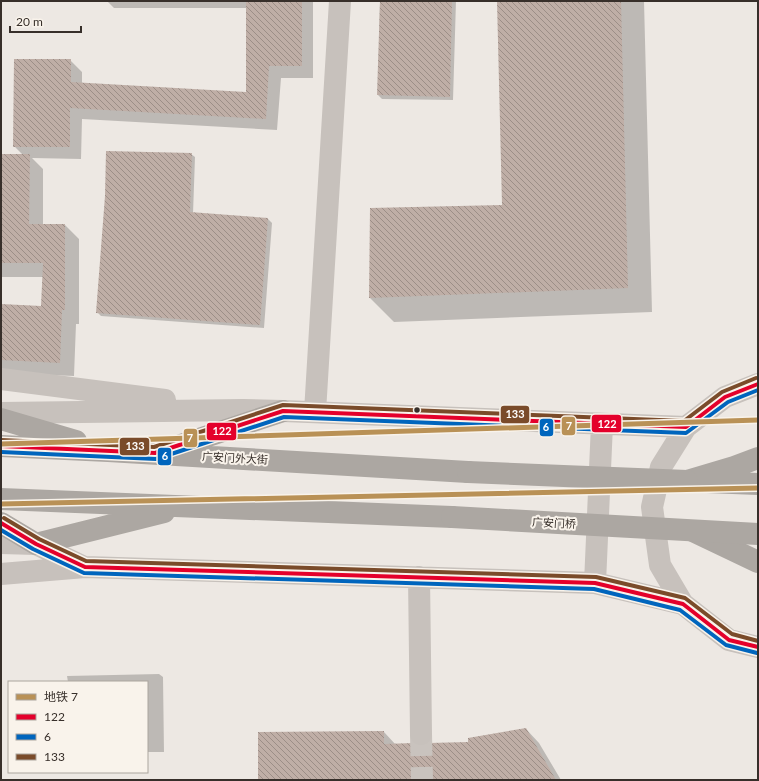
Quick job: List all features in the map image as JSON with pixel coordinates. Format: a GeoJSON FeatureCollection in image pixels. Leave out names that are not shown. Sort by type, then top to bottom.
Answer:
{"type":"FeatureCollection","features":[{"type":"Feature","properties":{"kind":"highway"},"geometry":{"type":"LineString","coordinates":[[155,453],[283,411]]}},
{"type":"Feature","properties":{"kind":"highway"},"geometry":{"type":"LineString","coordinates":[[1,419],[108,451]]}},
{"type":"Feature","properties":{"kind":"highway","name":"广安门外大街"},"geometry":{"type":"LineString","coordinates":[[1,446],[155,453],[468,472],[687,481]]}},
{"type":"Feature","properties":{"kind":"highway"},"geometry":{"type":"LineString","coordinates":[[687,481],[758,458]]}},
{"type":"Feature","properties":{"kind":"highway"},"geometry":{"type":"LineString","coordinates":[[687,481],[758,484]]}},
{"type":"Feature","properties":{"kind":"highway"},"geometry":{"type":"LineString","coordinates":[[1,499],[187,507]]}},
{"type":"Feature","properties":{"kind":"highway"},"geometry":{"type":"LineString","coordinates":[[1,523],[36,544],[187,507]]}},
{"type":"Feature","properties":{"kind":"highway","name":"广安门桥"},"geometry":{"type":"LineString","coordinates":[[187,507],[452,517],[758,534]]}},
{"type":"Feature","properties":{"kind":"highway"},"geometry":{"type":"LineString","coordinates":[[693,531],[758,562]]}},
{"type":"Feature","properties":{"kind":"street"},"geometry":{"type":"LineString","coordinates":[[315,412],[340,1]]}},
{"type":"Feature","properties":{"kind":"street"},"geometry":{"type":"LineString","coordinates":[[1,379],[244,410]]}},
{"type":"Feature","properties":{"kind":"street"},"geometry":{"type":"LineString","coordinates":[[758,384],[725,397],[686,427],[661,467],[652,507],[660,565],[682,604],[729,640],[758,647]]}},
{"type":"Feature","properties":{"kind":"street"},"geometry":{"type":"LineString","coordinates":[[1,413],[244,410],[686,427]]}},
{"type":"Feature","properties":{"kind":"street"},"geometry":{"type":"LineString","coordinates":[[595,583],[602,424]]}},
{"type":"Feature","properties":{"kind":"street"},"geometry":{"type":"LineString","coordinates":[[1,543],[36,544],[85,567]]}},
{"type":"Feature","properties":{"kind":"street"},"geometry":{"type":"LineString","coordinates":[[1,574],[85,567],[595,583],[682,604]]}},
{"type":"Feature","properties":{"kind":"street"},"geometry":{"type":"LineString","coordinates":[[419,577],[421,734]]}},
{"type":"Feature","properties":{"kind":"building"},"geometry":{"type":"Polygon","coordinates":[[[246,1],[302,1],[302,66],[269,66],[266,119],[70,108],[70,147],[13,147],[14,59],[71,59],[71,82],[246,92],[246,1]]]}},
{"type":"Feature","properties":{"kind":"building"},"geometry":{"type":"Polygon","coordinates":[[[380,1],[452,1],[450,97],[377,95],[380,1]]]}},
{"type":"Feature","properties":{"kind":"building"},"geometry":{"type":"Polygon","coordinates":[[[497,1],[621,1],[628,288],[369,298],[370,208],[502,205],[497,1]]]}},
{"type":"Feature","properties":{"kind":"building"},"geometry":{"type":"Polygon","coordinates":[[[106,151],[192,153],[190,212],[268,218],[260,325],[96,313],[105,196],[106,151]]]}},
{"type":"Feature","properties":{"kind":"building"},"geometry":{"type":"Polygon","coordinates":[[[1,154],[30,154],[29,224],[65,224],[65,310],[62,310],[60,363],[1,360],[1,304],[41,306],[43,263],[1,263],[1,154]]]}},
{"type":"Feature","properties":{"kind":"building"},"geometry":{"type":"Polygon","coordinates":[[[526,728],[556,780],[258,780],[258,732],[384,731],[384,744],[413,743],[422,746],[429,743],[468,742],[468,738],[526,728]]]}},
{"type":"Feature","properties":{"kind":"tunnel"},"geometry":{"type":"LineString","coordinates":[[421,734],[422,780]]}},
{"type":"Feature","properties":{"kind":"metro line","name":"7"},"geometry":{"type":"LineString","coordinates":[[1,444],[758,420]]}},
{"type":"Feature","properties":{"kind":"metro line","name":"7"},"geometry":{"type":"LineString","coordinates":[[1,504],[758,488]]}},
{"type":"Feature","properties":{"kind":"transit line","name":"133"},"geometry":{"type":"LineString","coordinates":[[1,440],[154,447],[283,405],[684,421],[722,392],[756,378]]}},
{"type":"Feature","properties":{"kind":"transit line","name":"122"},"geometry":{"type":"LineString","coordinates":[[1,446],[155,453],[283,411],[686,427],[725,397],[758,384]]}},
{"type":"Feature","properties":{"kind":"transit line","name":"6"},"geometry":{"type":"LineString","coordinates":[[1,452],[156,459],[284,417],[686,433],[728,402],[758,390]]}},
{"type":"Feature","properties":{"kind":"transit line","name":"133"},"geometry":{"type":"LineString","coordinates":[[4,518],[39,539],[86,561],[596,577],[685,598],[732,634],[758,641]]}},
{"type":"Feature","properties":{"kind":"transit line","name":"122"},"geometry":{"type":"LineString","coordinates":[[1,523],[36,544],[85,567],[595,583],[683,604],[729,640],[758,647]]}},
{"type":"Feature","properties":{"kind":"transit line","name":"6"},"geometry":{"type":"LineString","coordinates":[[1,530],[33,549],[84,573],[594,589],[680,610],[726,645],[757,653]]}}]}
